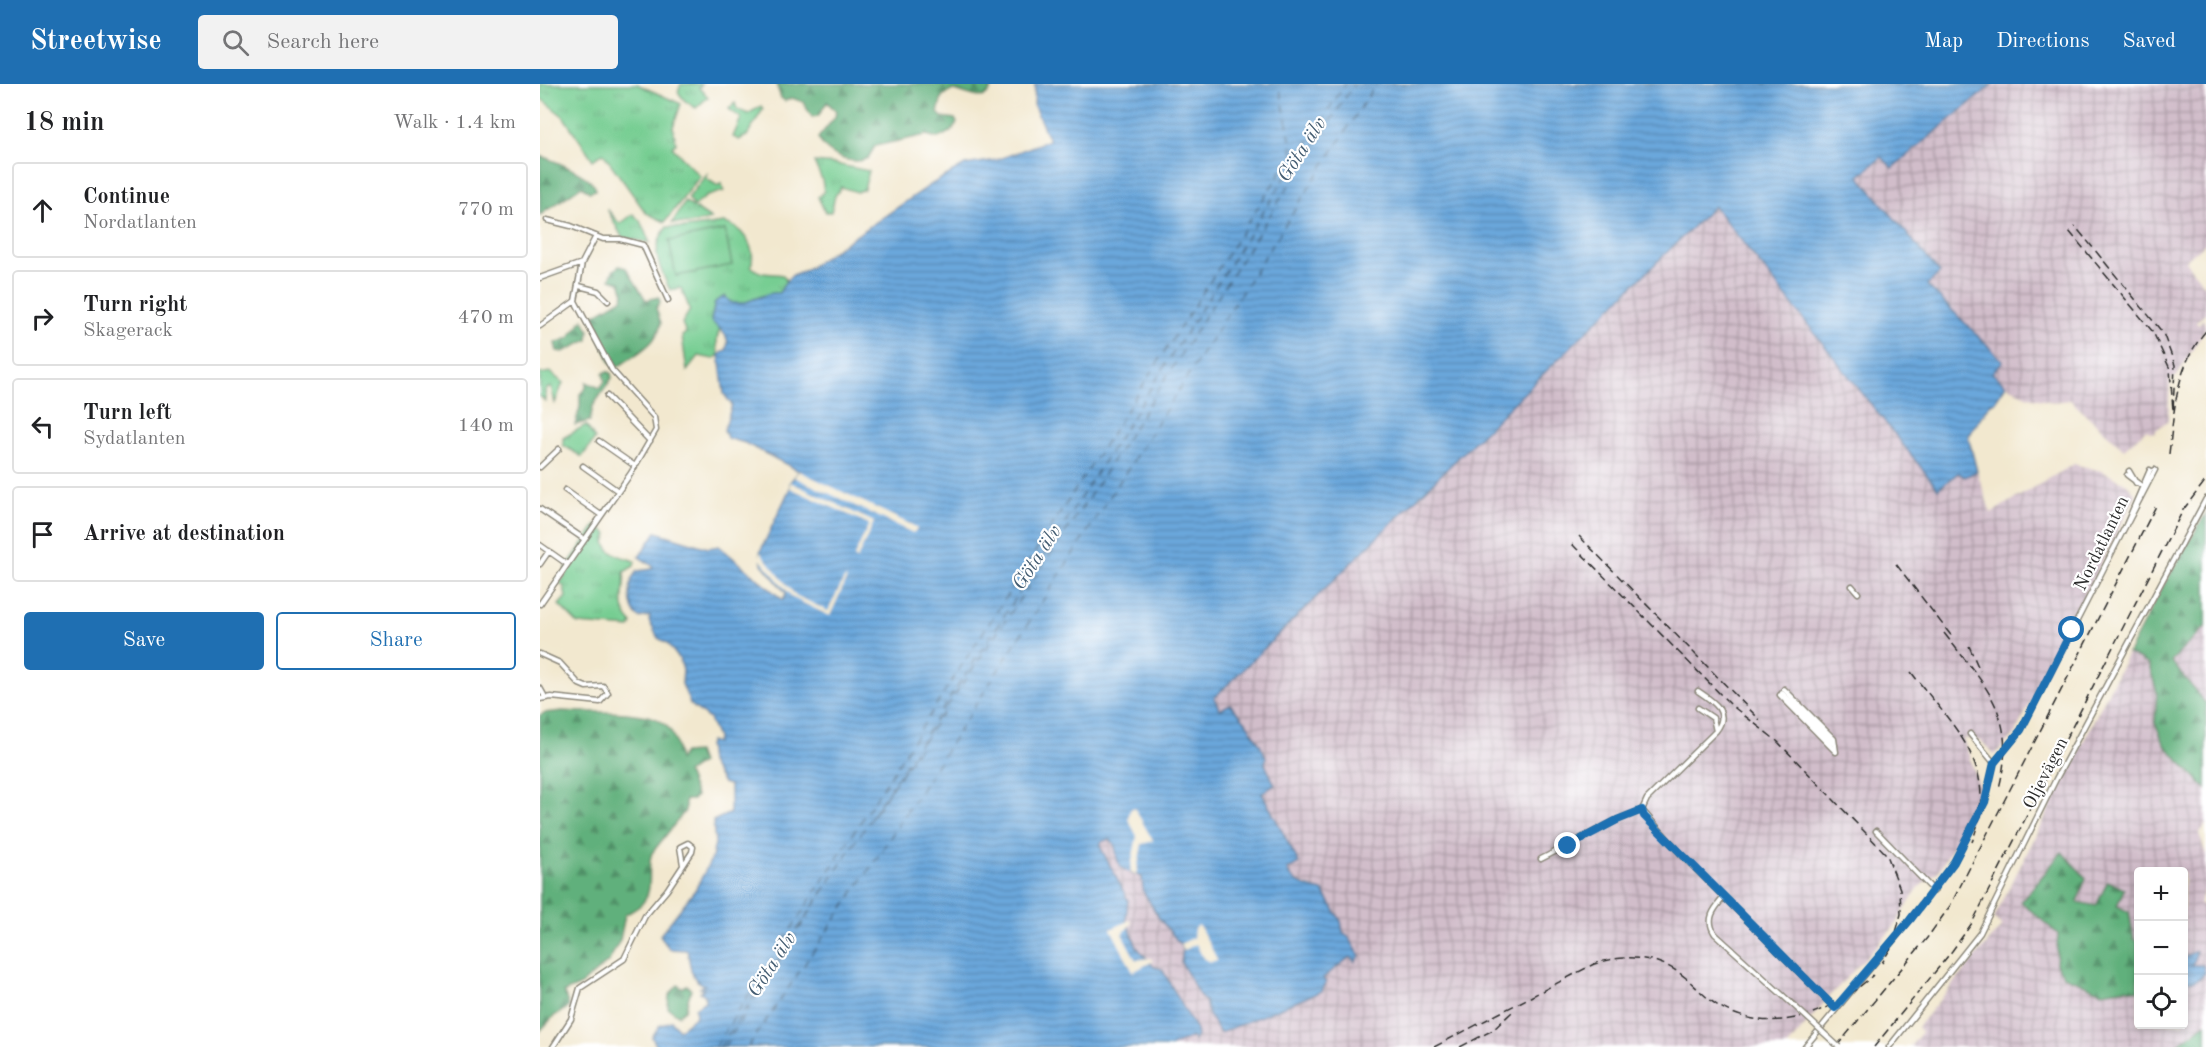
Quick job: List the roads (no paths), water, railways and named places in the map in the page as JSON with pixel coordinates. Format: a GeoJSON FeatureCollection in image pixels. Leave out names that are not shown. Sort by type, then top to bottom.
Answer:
{"type":"FeatureCollection","features":[{"type":"Feature","properties":{"kind":"street"},"geometry":{"type":"LineString","coordinates":[[547,220],[597,236],[645,246],[668,300]]}},
{"type":"Feature","properties":{"kind":"street"},"geometry":{"type":"LineString","coordinates":[[540,326],[575,301],[582,263],[597,236]]}},
{"type":"Feature","properties":{"kind":"street"},"geometry":{"type":"LineString","coordinates":[[540,278],[582,263]]}},
{"type":"Feature","properties":{"kind":"street"},"geometry":{"type":"LineString","coordinates":[[579,286],[598,291],[608,301]]}},
{"type":"Feature","properties":{"kind":"street"},"geometry":{"type":"LineString","coordinates":[[540,604],[635,466],[656,430],[654,417],[612,370],[575,301]]}},
{"type":"Feature","properties":{"kind":"street"},"geometry":{"type":"LineString","coordinates":[[607,396],[650,441]]}},
{"type":"Feature","properties":{"kind":"street"},"geometry":{"type":"LineString","coordinates":[[599,441],[635,466]]}},
{"type":"Feature","properties":{"kind":"street"},"geometry":{"type":"LineString","coordinates":[[540,467],[560,449]]}},
{"type":"Feature","properties":{"kind":"street"},"geometry":{"type":"LineString","coordinates":[[583,466],[618,491]]}},
{"type":"Feature","properties":{"kind":"street","name":"Nordatlanten"},"geometry":{"type":"LineString","coordinates":[[1805,1047],[1934,891],[1954,862],[1986,798],[1994,763],[2021,730],[2153,470]]}},
{"type":"Feature","properties":{"kind":"street"},"geometry":{"type":"LineString","coordinates":[[2128,473],[2144,488]]}},
{"type":"Feature","properties":{"kind":"street"},"geometry":{"type":"LineString","coordinates":[[565,490],[601,515]]}},
{"type":"Feature","properties":{"kind":"street","name":"Oljevägen"},"geometry":{"type":"LineString","coordinates":[[1889,1047],[1980,933],[2056,779],[2206,499]]}},
{"type":"Feature","properties":{"kind":"street"},"geometry":{"type":"LineString","coordinates":[[540,509],[584,539]]}},
{"type":"Feature","properties":{"kind":"street"},"geometry":{"type":"LineString","coordinates":[[540,545],[567,564]]}},
{"type":"Feature","properties":{"kind":"street"},"geometry":{"type":"LineString","coordinates":[[540,564],[549,551]]}},
{"type":"Feature","properties":{"kind":"street"},"geometry":{"type":"LineString","coordinates":[[1852,586],[1858,593]]}},
{"type":"Feature","properties":{"kind":"street"},"geometry":{"type":"LineString","coordinates":[[540,654],[560,663],[579,684],[586,687],[603,686],[608,691],[606,698],[600,702],[542,698],[540,688]]}},
{"type":"Feature","properties":{"kind":"street"},"geometry":{"type":"LineString","coordinates":[[1698,691],[1714,701],[1721,712],[1722,722],[1716,731],[1647,799],[1642,810],[1644,816],[1835,1008]]}},
{"type":"Feature","properties":{"kind":"street"},"geometry":{"type":"LineString","coordinates":[[1782,692],[1836,746]]}},
{"type":"Feature","properties":{"kind":"street"},"geometry":{"type":"LineString","coordinates":[[1698,708],[1713,718],[1716,731]]}},
{"type":"Feature","properties":{"kind":"street"},"geometry":{"type":"LineString","coordinates":[[1970,734],[1994,763]]}},
{"type":"Feature","properties":{"kind":"street"},"geometry":{"type":"LineString","coordinates":[[1541,859],[1617,820],[1642,810]]}},
{"type":"Feature","properties":{"kind":"street"},"geometry":{"type":"LineString","coordinates":[[1876,831],[1934,891]]}},
{"type":"Feature","properties":{"kind":"street"},"geometry":{"type":"LineString","coordinates":[[553,1047],[571,1019],[580,988],[624,959],[645,916],[662,897],[692,852],[693,847],[688,843],[680,847],[683,865]]}},
{"type":"Feature","properties":{"kind":"street"},"geometry":{"type":"LineString","coordinates":[[1724,897],[1710,917],[1715,934],[1839,1047]]}},
{"type":"Feature","properties":{"kind":"water","name":"Göta älv"},"geometry":{"type":"Polygon","coordinates":[[[1035,84],[1993,84],[1892,168],[1882,157],[1859,176],[1940,273],[1927,285],[2003,361],[1992,373],[2006,385],[1968,436],[1977,471],[1965,477],[1958,473],[1938,489],[1714,206],[1214,698],[1220,710],[1230,704],[1246,722],[1266,757],[1265,764],[1275,785],[1262,793],[1299,863],[1287,870],[1298,882],[1323,891],[1341,921],[1343,932],[1360,956],[1355,962],[1350,957],[1323,978],[1326,983],[1322,991],[1220,1033],[1209,1016],[1205,1001],[1201,998],[1181,962],[1183,951],[1180,944],[1159,918],[1143,891],[1142,877],[1120,866],[1115,846],[1110,839],[1101,842],[1101,848],[1128,900],[1126,919],[1137,947],[1154,967],[1162,969],[1196,1030],[1197,1036],[1194,1041],[1192,1037],[1169,1047],[657,1047],[652,1037],[659,1026],[671,1021],[679,1030],[696,1016],[695,1008],[705,1001],[705,995],[700,992],[704,989],[700,988],[705,985],[693,976],[687,950],[669,949],[660,935],[695,890],[712,858],[715,843],[713,821],[730,813],[730,785],[723,783],[710,763],[708,745],[710,741],[716,743],[717,738],[709,719],[690,704],[682,684],[683,670],[680,660],[667,643],[658,638],[649,621],[650,616],[639,618],[635,614],[630,588],[637,571],[652,569],[653,566],[639,557],[656,532],[708,548],[719,546],[783,600],[786,593],[762,564],[760,552],[790,488],[790,482],[799,471],[745,443],[727,438],[724,430],[732,405],[724,394],[719,355],[726,350],[727,341],[724,334],[711,321],[715,302],[725,296],[730,302],[742,303],[766,294],[779,293],[792,276],[804,271],[932,184],[965,165],[997,160],[1049,140],[1034,106],[1035,84]]]}},
{"type":"Feature","properties":{"kind":"water"},"geometry":{"type":"Polygon","coordinates":[[[2196,951],[2195,960],[2191,965],[2203,965],[2205,973],[2196,981],[2188,981],[2188,955],[2196,951]]]}},
{"type":"Feature","properties":{"kind":"railway"},"geometry":{"type":"LineString","coordinates":[[2069,231],[2153,332],[2170,369],[2173,411],[2175,365],[2163,333],[2075,226]]}},
{"type":"Feature","properties":{"kind":"railway"},"geometry":{"type":"LineString","coordinates":[[2169,454],[2182,374],[2196,344],[2206,331]]}},
{"type":"Feature","properties":{"kind":"railway"},"geometry":{"type":"LineString","coordinates":[[1874,1047],[1972,923],[2183,510],[2206,480]]}},
{"type":"Feature","properties":{"kind":"railway"},"geometry":{"type":"LineString","coordinates":[[1836,1047],[1927,938],[1950,906],[2156,506]]}},
{"type":"Feature","properties":{"kind":"railway"},"geometry":{"type":"LineString","coordinates":[[1579,536],[1760,720]]}},
{"type":"Feature","properties":{"kind":"railway"},"geometry":{"type":"LineString","coordinates":[[1572,544],[1731,705],[1777,741],[1887,855],[1900,889],[1901,914],[1893,944],[1882,963]]}},
{"type":"Feature","properties":{"kind":"railway"},"geometry":{"type":"LineString","coordinates":[[1896,564],[1953,638]]}},
{"type":"Feature","properties":{"kind":"railway"},"geometry":{"type":"LineString","coordinates":[[1944,633],[1985,687],[2001,721],[2004,763],[1999,788]]}},
{"type":"Feature","properties":{"kind":"railway"},"geometry":{"type":"LineString","coordinates":[[1969,646],[1980,671]]}},
{"type":"Feature","properties":{"kind":"railway"},"geometry":{"type":"LineString","coordinates":[[1911,672],[1957,730],[1977,770],[1981,791],[1979,815],[1972,842]]}},
{"type":"Feature","properties":{"kind":"railway"},"geometry":{"type":"LineString","coordinates":[[1434,1047],[1594,964],[1618,958],[1642,959],[1665,965],[1686,978],[1717,1005],[1737,1015],[1758,1020],[1800,1017],[1820,1010],[1839,1001],[1873,975]]}},
{"type":"Feature","properties":{"kind":"railway"},"geometry":{"type":"LineString","coordinates":[[1460,1047],[1493,1030],[1513,1011]]}}]}
